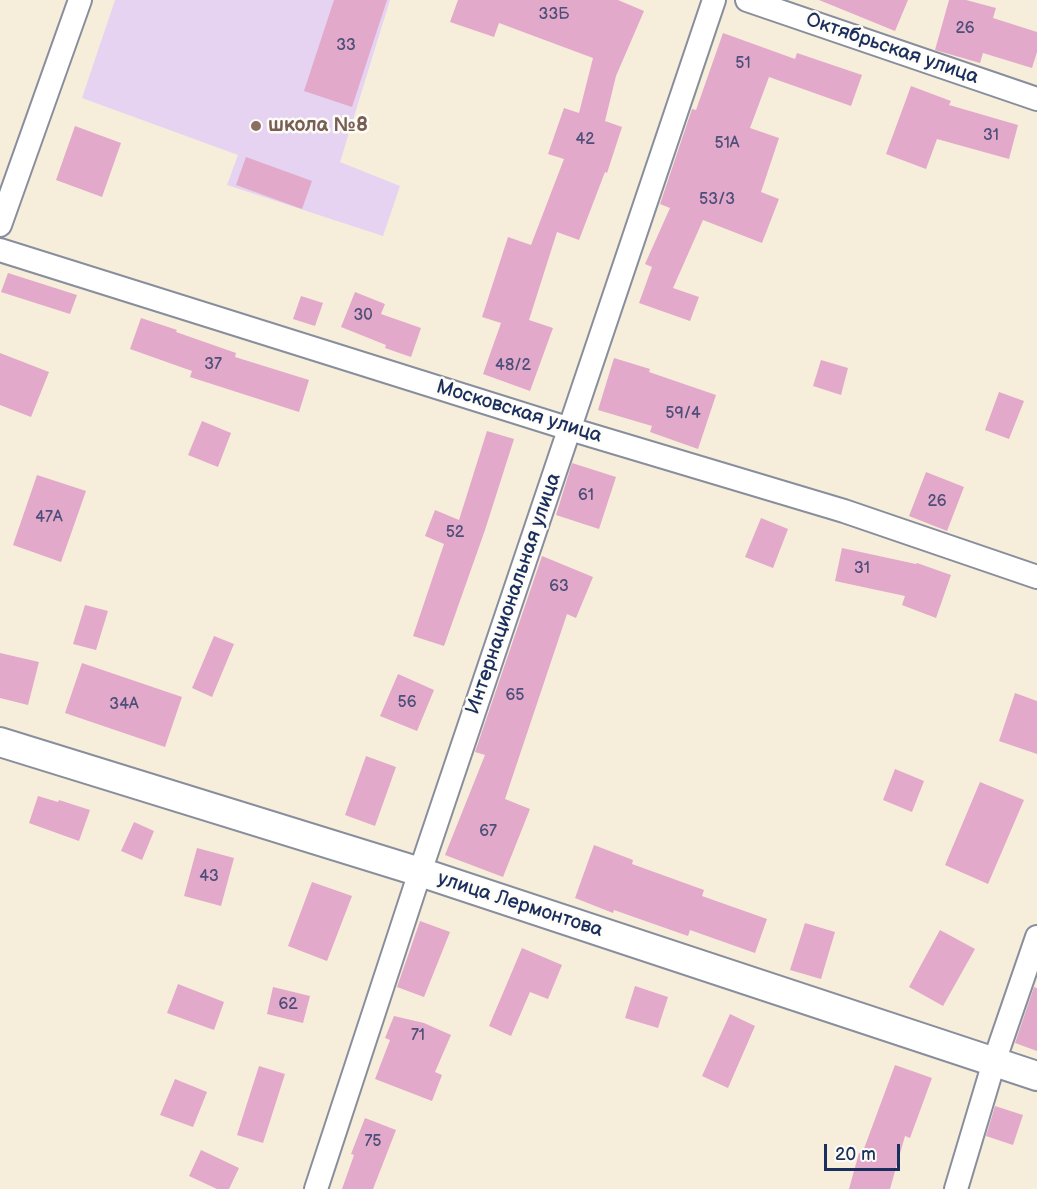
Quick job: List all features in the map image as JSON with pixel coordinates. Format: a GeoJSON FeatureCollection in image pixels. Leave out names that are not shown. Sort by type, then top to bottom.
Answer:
{"type":"FeatureCollection","features":[{"type":"Feature","properties":{"kind":"street"},"geometry":{"type":"LineString","coordinates":[[0,225],[80,0]]}},
{"type":"Feature","properties":{"kind":"street","name":"Интернациональная улица"},"geometry":{"type":"LineString","coordinates":[[316,1189],[420,872],[714,0]]}},
{"type":"Feature","properties":{"kind":"street","name":"Октябрьская улица"},"geometry":{"type":"LineString","coordinates":[[747,0],[1037,99]]}},
{"type":"Feature","properties":{"kind":"street","name":"Московская улица"},"geometry":{"type":"LineString","coordinates":[[0,250],[570,429],[844,511],[1037,577]]}},
{"type":"Feature","properties":{"kind":"street","name":"улица Лермонтова"},"geometry":{"type":"LineString","coordinates":[[0,742],[420,872],[1037,1076]]}},
{"type":"Feature","properties":{"kind":"street"},"geometry":{"type":"LineString","coordinates":[[956,1189],[994,1062],[1037,937]]}},
{"type":"Feature","properties":{"kind":"shaded area","name":"школа №8"},"geometry":{"type":"Polygon","coordinates":[[[115,0],[390,0],[340,162],[400,186],[383,236],[227,185],[238,155],[82,98],[115,0]]]}},
{"type":"Feature","properties":{"kind":"building"},"geometry":{"type":"Polygon","coordinates":[[[334,0],[387,0],[352,107],[304,91],[334,0]]]}},
{"type":"Feature","properties":{"kind":"building"},"geometry":{"type":"Polygon","coordinates":[[[458,0],[618,0],[644,11],[616,76],[605,121],[622,127],[607,173],[605,172],[579,240],[557,232],[529,320],[553,328],[530,391],[483,374],[501,323],[482,317],[508,237],[531,245],[564,159],[548,154],[564,108],[579,113],[593,58],[499,23],[494,37],[450,22],[458,0]]]}},
{"type":"Feature","properties":{"kind":"building"},"geometry":{"type":"Polygon","coordinates":[[[819,0],[908,0],[895,31],[819,0]]]}},
{"type":"Feature","properties":{"kind":"building"},"geometry":{"type":"Polygon","coordinates":[[[949,0],[966,0],[996,8],[993,18],[1037,32],[1037,52],[1032,68],[983,53],[980,63],[935,50],[949,0]]]}},
{"type":"Feature","properties":{"kind":"building"},"geometry":{"type":"Polygon","coordinates":[[[723,33],[795,59],[797,53],[862,75],[851,106],[769,77],[750,128],[779,138],[761,192],[779,199],[762,243],[703,220],[673,288],[699,297],[690,321],[639,303],[652,267],[645,264],[670,208],[660,204],[692,109],[696,110],[723,33]]]}},
{"type":"Feature","properties":{"kind":"building"},"geometry":{"type":"Polygon","coordinates":[[[911,86],[951,101],[949,105],[1018,125],[1009,159],[937,139],[926,169],[886,154],[911,86]]]}},
{"type":"Feature","properties":{"kind":"building"},"geometry":{"type":"Polygon","coordinates":[[[75,126],[121,143],[102,197],[56,180],[75,126]]]}},
{"type":"Feature","properties":{"kind":"building"},"geometry":{"type":"Polygon","coordinates":[[[246,157],[312,181],[302,209],[236,185],[246,157]]]}},
{"type":"Feature","properties":{"kind":"building"},"geometry":{"type":"Polygon","coordinates":[[[8,273],[77,295],[70,314],[1,292],[8,273]]]}},
{"type":"Feature","properties":{"kind":"building"},"geometry":{"type":"Polygon","coordinates":[[[355,292],[385,304],[381,314],[421,328],[411,357],[385,348],[386,345],[341,327],[355,292]]]}},
{"type":"Feature","properties":{"kind":"building"},"geometry":{"type":"Polygon","coordinates":[[[301,296],[323,303],[315,326],[293,319],[301,296]]]}},
{"type":"Feature","properties":{"kind":"building"},"geometry":{"type":"Polygon","coordinates":[[[141,318],[236,353],[235,357],[309,380],[299,412],[190,377],[192,371],[130,349],[141,318]]]}},
{"type":"Feature","properties":{"kind":"building"},"geometry":{"type":"Polygon","coordinates":[[[0,353],[49,372],[31,417],[0,405],[0,353]]]}},
{"type":"Feature","properties":{"kind":"building"},"geometry":{"type":"Polygon","coordinates":[[[614,358],[650,369],[649,372],[716,395],[698,449],[650,432],[652,426],[598,410],[614,358]]]}},
{"type":"Feature","properties":{"kind":"building"},"geometry":{"type":"Polygon","coordinates":[[[821,360],[848,368],[841,395],[813,386],[821,360]]]}},
{"type":"Feature","properties":{"kind":"building"},"geometry":{"type":"Polygon","coordinates":[[[999,392],[1024,401],[1009,439],[985,430],[999,392]]]}},
{"type":"Feature","properties":{"kind":"building"},"geometry":{"type":"Polygon","coordinates":[[[202,421],[231,433],[218,467],[188,455],[202,421]]]}},
{"type":"Feature","properties":{"kind":"building"},"geometry":{"type":"Polygon","coordinates":[[[487,431],[514,439],[444,646],[413,636],[444,544],[425,536],[435,510],[459,520],[487,431]]]}},
{"type":"Feature","properties":{"kind":"building"},"geometry":{"type":"Polygon","coordinates":[[[572,463],[616,477],[599,529],[556,515],[572,463]]]}},
{"type":"Feature","properties":{"kind":"building"},"geometry":{"type":"Polygon","coordinates":[[[926,472],[964,487],[947,531],[909,516],[926,472]]]}},
{"type":"Feature","properties":{"kind":"building"},"geometry":{"type":"Polygon","coordinates":[[[37,475],[86,491],[61,562],[13,545],[37,475]]]}},
{"type":"Feature","properties":{"kind":"building"},"geometry":{"type":"Polygon","coordinates":[[[761,518],[788,529],[773,568],[745,557],[761,518]]]}},
{"type":"Feature","properties":{"kind":"building"},"geometry":{"type":"Polygon","coordinates":[[[842,548],[917,563],[951,575],[936,618],[902,605],[905,596],[835,581],[842,548]]]}},
{"type":"Feature","properties":{"kind":"building"},"geometry":{"type":"Polygon","coordinates":[[[542,556],[593,577],[576,618],[567,614],[505,799],[530,809],[503,877],[445,855],[485,755],[475,752],[542,556]]]}},
{"type":"Feature","properties":{"kind":"building"},"geometry":{"type":"Polygon","coordinates":[[[85,605],[108,611],[96,650],[73,644],[85,605]]]}},
{"type":"Feature","properties":{"kind":"building"},"geometry":{"type":"Polygon","coordinates":[[[214,636],[234,644],[212,697],[192,688],[214,636]]]}},
{"type":"Feature","properties":{"kind":"building"},"geometry":{"type":"Polygon","coordinates":[[[0,653],[39,662],[28,705],[0,698],[0,653]]]}},
{"type":"Feature","properties":{"kind":"building"},"geometry":{"type":"Polygon","coordinates":[[[82,663],[182,697],[165,747],[65,713],[82,663]]]}},
{"type":"Feature","properties":{"kind":"building"},"geometry":{"type":"Polygon","coordinates":[[[398,674],[434,690],[417,731],[380,716],[398,674]]]}},
{"type":"Feature","properties":{"kind":"building"},"geometry":{"type":"Polygon","coordinates":[[[1015,693],[1037,701],[1037,754],[999,741],[1015,693]]]}},
{"type":"Feature","properties":{"kind":"building"},"geometry":{"type":"Polygon","coordinates":[[[366,756],[396,767],[375,826],[345,815],[366,756]]]}},
{"type":"Feature","properties":{"kind":"building"},"geometry":{"type":"Polygon","coordinates":[[[895,769],[924,781],[912,812],[883,800],[895,769]]]}},
{"type":"Feature","properties":{"kind":"building"},"geometry":{"type":"Polygon","coordinates":[[[980,782],[1024,800],[988,884],[945,865],[980,782]]]}},
{"type":"Feature","properties":{"kind":"building"},"geometry":{"type":"Polygon","coordinates":[[[38,796],[90,810],[79,841],[29,823],[38,796]]]}},
{"type":"Feature","properties":{"kind":"building"},"geometry":{"type":"Polygon","coordinates":[[[134,822],[154,831],[142,860],[121,851],[134,822]]]}},
{"type":"Feature","properties":{"kind":"building"},"geometry":{"type":"Polygon","coordinates":[[[594,845],[633,860],[632,864],[704,890],[702,896],[767,919],[755,953],[690,930],[688,936],[614,910],[613,913],[575,898],[594,845]]]}},
{"type":"Feature","properties":{"kind":"building"},"geometry":{"type":"Polygon","coordinates":[[[197,848],[234,858],[221,906],[184,896],[197,848]]]}},
{"type":"Feature","properties":{"kind":"building"},"geometry":{"type":"Polygon","coordinates":[[[312,882],[352,896],[327,961],[288,946],[312,882]]]}},
{"type":"Feature","properties":{"kind":"building"},"geometry":{"type":"Polygon","coordinates":[[[420,921],[450,932],[424,997],[397,987],[420,921]]]}},
{"type":"Feature","properties":{"kind":"building"},"geometry":{"type":"Polygon","coordinates":[[[805,923],[835,932],[821,979],[790,970],[805,923]]]}},
{"type":"Feature","properties":{"kind":"building"},"geometry":{"type":"Polygon","coordinates":[[[940,930],[975,949],[943,1006],[909,987],[940,930]]]}},
{"type":"Feature","properties":{"kind":"building"},"geometry":{"type":"Polygon","coordinates":[[[522,948],[562,965],[548,999],[530,992],[511,1036],[489,1026],[522,948]]]}},
{"type":"Feature","properties":{"kind":"building"},"geometry":{"type":"Polygon","coordinates":[[[178,984],[224,1002],[214,1030],[167,1013],[178,984]]]}},
{"type":"Feature","properties":{"kind":"building"},"geometry":{"type":"Polygon","coordinates":[[[635,986],[668,997],[658,1028],[625,1018],[635,986]]]}},
{"type":"Feature","properties":{"kind":"building"},"geometry":{"type":"Polygon","coordinates":[[[273,987],[310,996],[303,1023],[267,1014],[273,987]]]}},
{"type":"Feature","properties":{"kind":"building"},"geometry":{"type":"Polygon","coordinates":[[[1034,987],[1037,988],[1037,1051],[1015,1043],[1034,987]]]}},
{"type":"Feature","properties":{"kind":"building"},"geometry":{"type":"Polygon","coordinates":[[[730,1014],[755,1026],[728,1088],[702,1076],[730,1014]]]}},
{"type":"Feature","properties":{"kind":"building"},"geometry":{"type":"Polygon","coordinates":[[[394,1016],[424,1023],[451,1035],[435,1072],[442,1075],[432,1101],[375,1079],[390,1040],[385,1038],[394,1016]]]}},
{"type":"Feature","properties":{"kind":"building"},"geometry":{"type":"Polygon","coordinates":[[[895,1065],[932,1078],[910,1138],[905,1136],[890,1189],[849,1189],[859,1153],[862,1154],[895,1065]]]}},
{"type":"Feature","properties":{"kind":"building"},"geometry":{"type":"Polygon","coordinates":[[[259,1066],[285,1074],[263,1143],[237,1135],[259,1066]]]}},
{"type":"Feature","properties":{"kind":"building"},"geometry":{"type":"Polygon","coordinates":[[[175,1079],[207,1092],[193,1127],[160,1115],[175,1079]]]}},
{"type":"Feature","properties":{"kind":"building"},"geometry":{"type":"Polygon","coordinates":[[[995,1106],[1023,1115],[1013,1145],[986,1136],[995,1106]]]}},
{"type":"Feature","properties":{"kind":"building"},"geometry":{"type":"Polygon","coordinates":[[[365,1118],[396,1130],[373,1189],[342,1189],[354,1155],[351,1154],[365,1118]]]}},
{"type":"Feature","properties":{"kind":"building"},"geometry":{"type":"Polygon","coordinates":[[[201,1150],[239,1168],[229,1189],[217,1189],[189,1176],[201,1150]]]}},
{"type":"Feature","properties":{"kind":"place","name":"школа №8"},"geometry":{"type":"Point","coordinates":[256,126]}}]}
